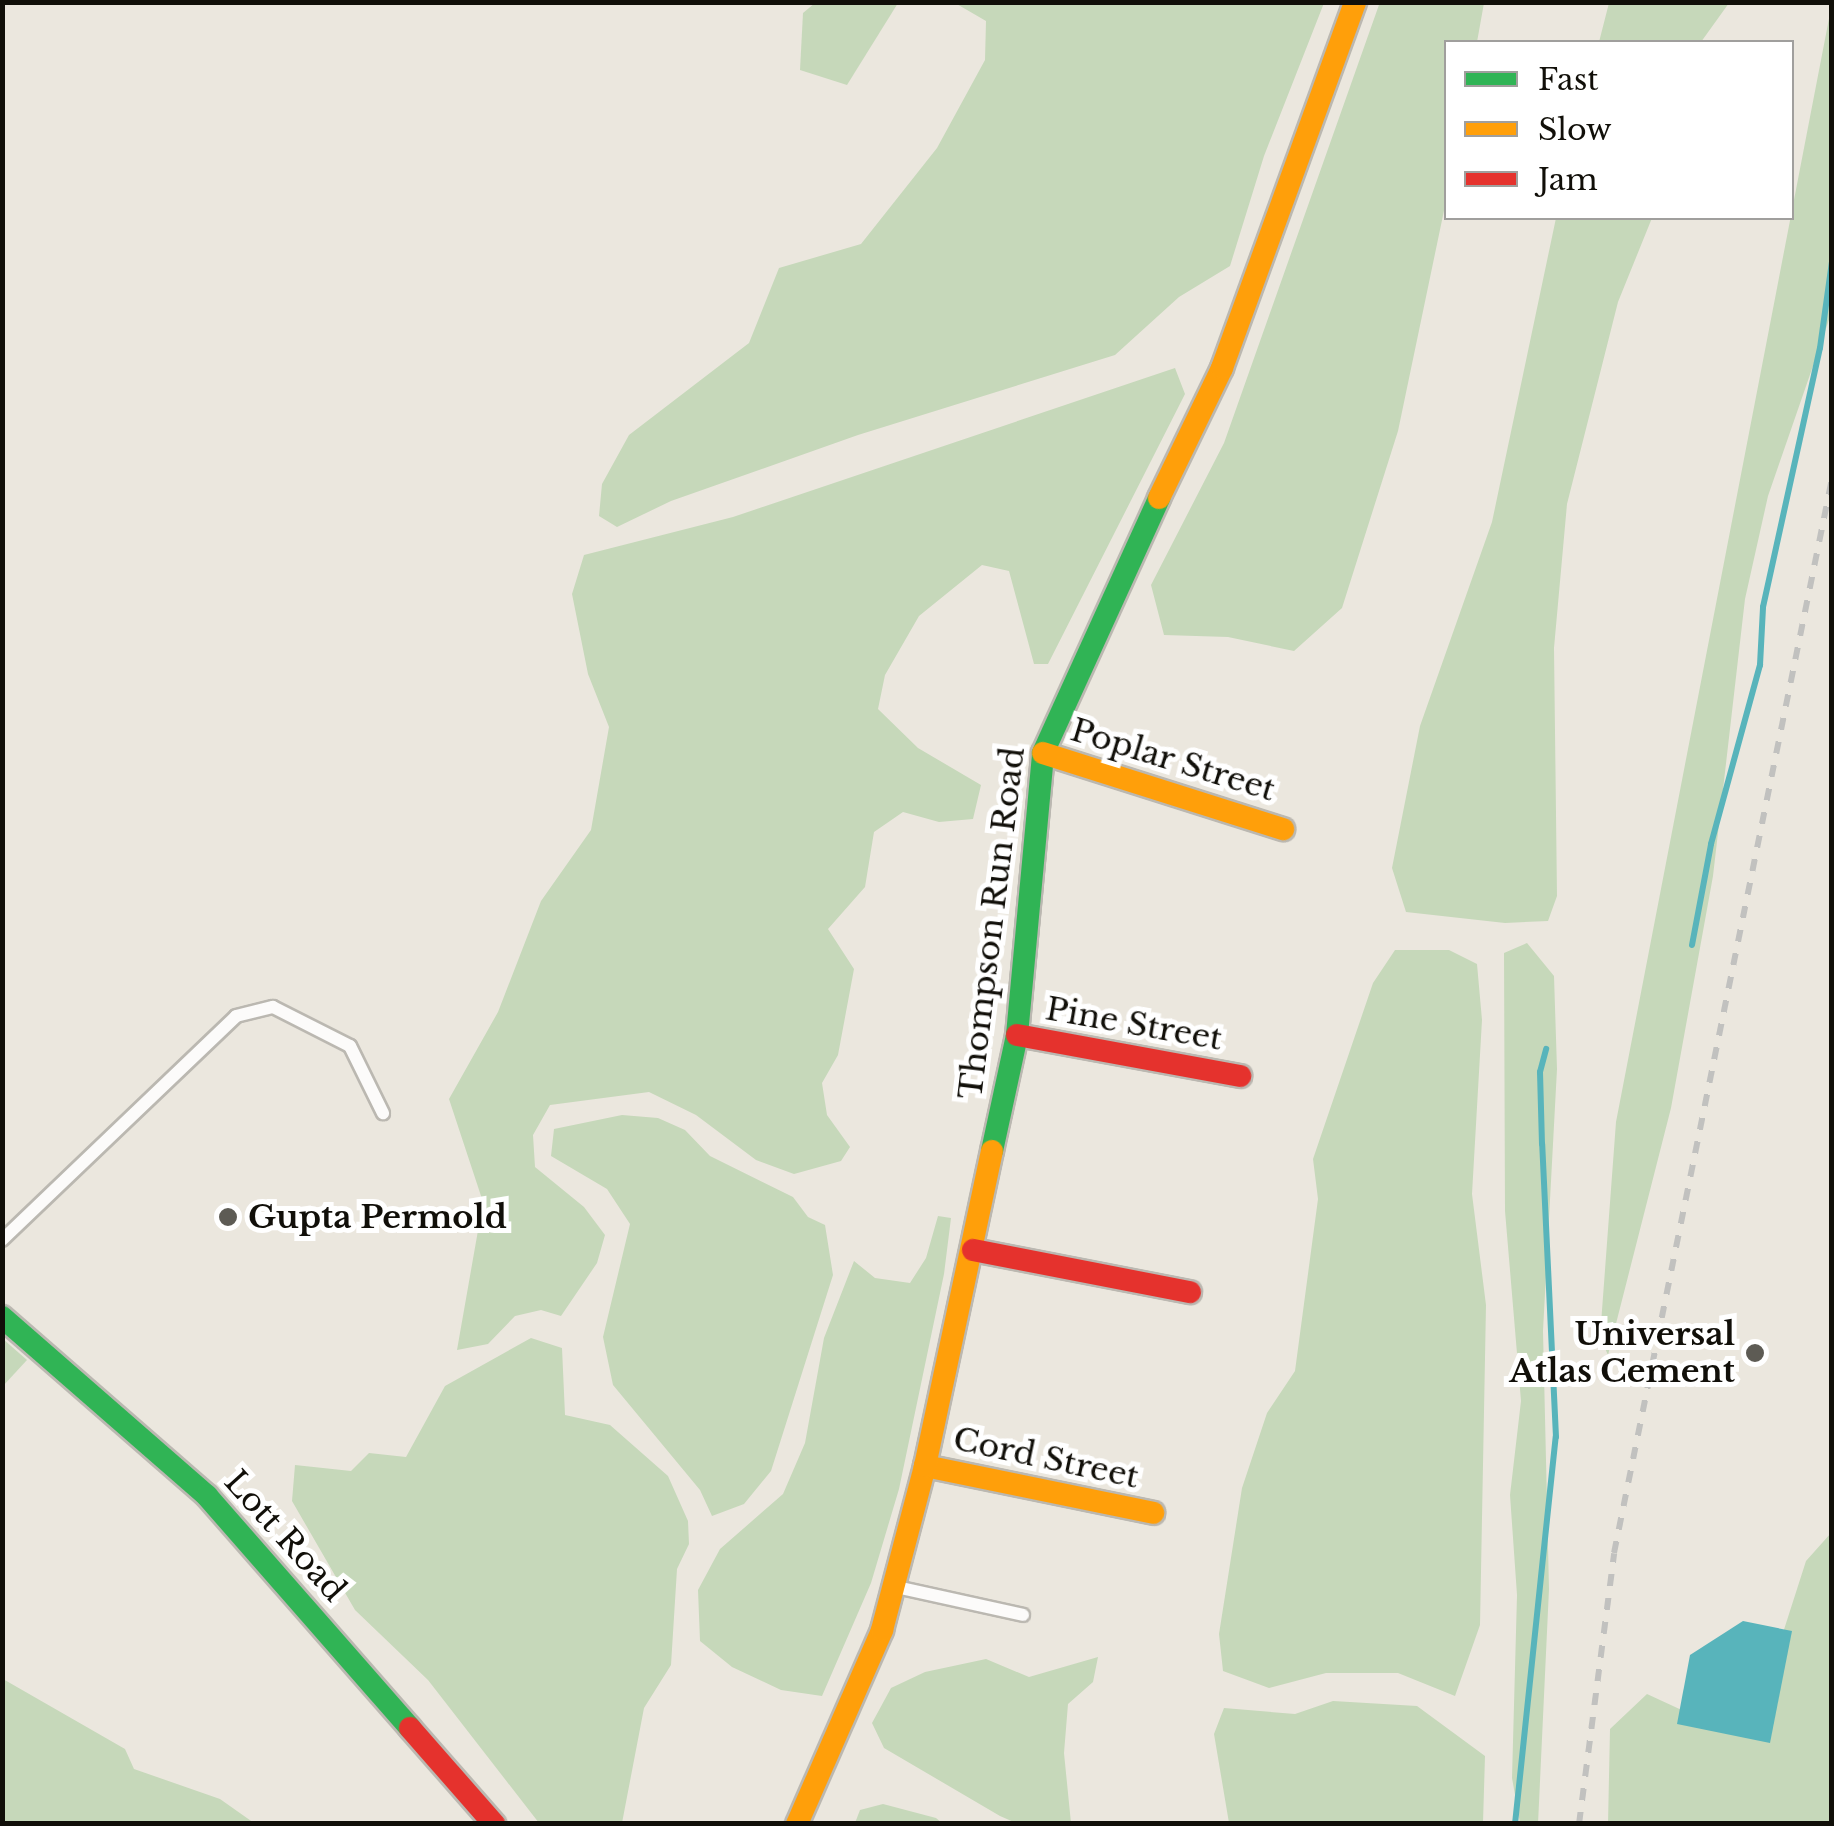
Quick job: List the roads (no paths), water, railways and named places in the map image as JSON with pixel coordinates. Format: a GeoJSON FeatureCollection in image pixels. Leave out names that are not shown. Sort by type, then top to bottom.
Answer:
{"type":"FeatureCollection","features":[{"type":"Feature","properties":{"kind":"street","name":"Thompson Run Road"},"geometry":{"type":"LineString","coordinates":[[797,1824],[882,1630],[926,1466],[1017,1035],[1044,753],[1071,680],[1222,368],[1355,2]]}},
{"type":"Feature","properties":{"kind":"street","name":"Poplar Street"},"geometry":{"type":"LineString","coordinates":[[1044,753],[1283,828]]}},
{"type":"Feature","properties":{"kind":"street","name":"Pine Street"},"geometry":{"type":"LineString","coordinates":[[1017,1035],[1240,1076]]}},
{"type":"Feature","properties":{"kind":"street"},"geometry":{"type":"LineString","coordinates":[[973,1250],[1190,1292]]}},
{"type":"Feature","properties":{"kind":"street","name":"Lott Road"},"geometry":{"type":"LineString","coordinates":[[2,1316],[208,1496],[494,1824]]}},
{"type":"Feature","properties":{"kind":"street","name":"Cord Street"},"geometry":{"type":"LineString","coordinates":[[926,1466],[1153,1513]]}},
{"type":"Feature","properties":{"kind":"lane"},"geometry":{"type":"LineString","coordinates":[[2,1240],[236,1016],[273,1008],[350,1046],[383,1113]]}},
{"type":"Feature","properties":{"kind":"lane"},"geometry":{"type":"LineString","coordinates":[[894,1586],[1023,1614]]}},
{"type":"Feature","properties":{"kind":"water"},"geometry":{"type":"Polygon","coordinates":[[[1743,1621],[1792,1631],[1770,1743],[1677,1724],[1690,1655],[1743,1621]]]}},
{"type":"Feature","properties":{"kind":"waterway"},"geometry":{"type":"LineString","coordinates":[[1692,945],[1711,844],[1760,665],[1763,607],[1820,348],[1832,261]]}},
{"type":"Feature","properties":{"kind":"waterway"},"geometry":{"type":"LineString","coordinates":[[1515,1824],[1556,1437],[1540,1072],[1546,1049]]}},
{"type":"Feature","properties":{"kind":"railway"},"geometry":{"type":"LineString","coordinates":[[1579,1824],[1614,1553],[1832,479]]}},
{"type":"Feature","properties":{"kind":"place","name":"Gupta Permold"},"geometry":{"type":"Point","coordinates":[228,1217]}},
{"type":"Feature","properties":{"kind":"place","name":"Universal Atlas Cement"},"geometry":{"type":"Point","coordinates":[1755,1353]}}]}
